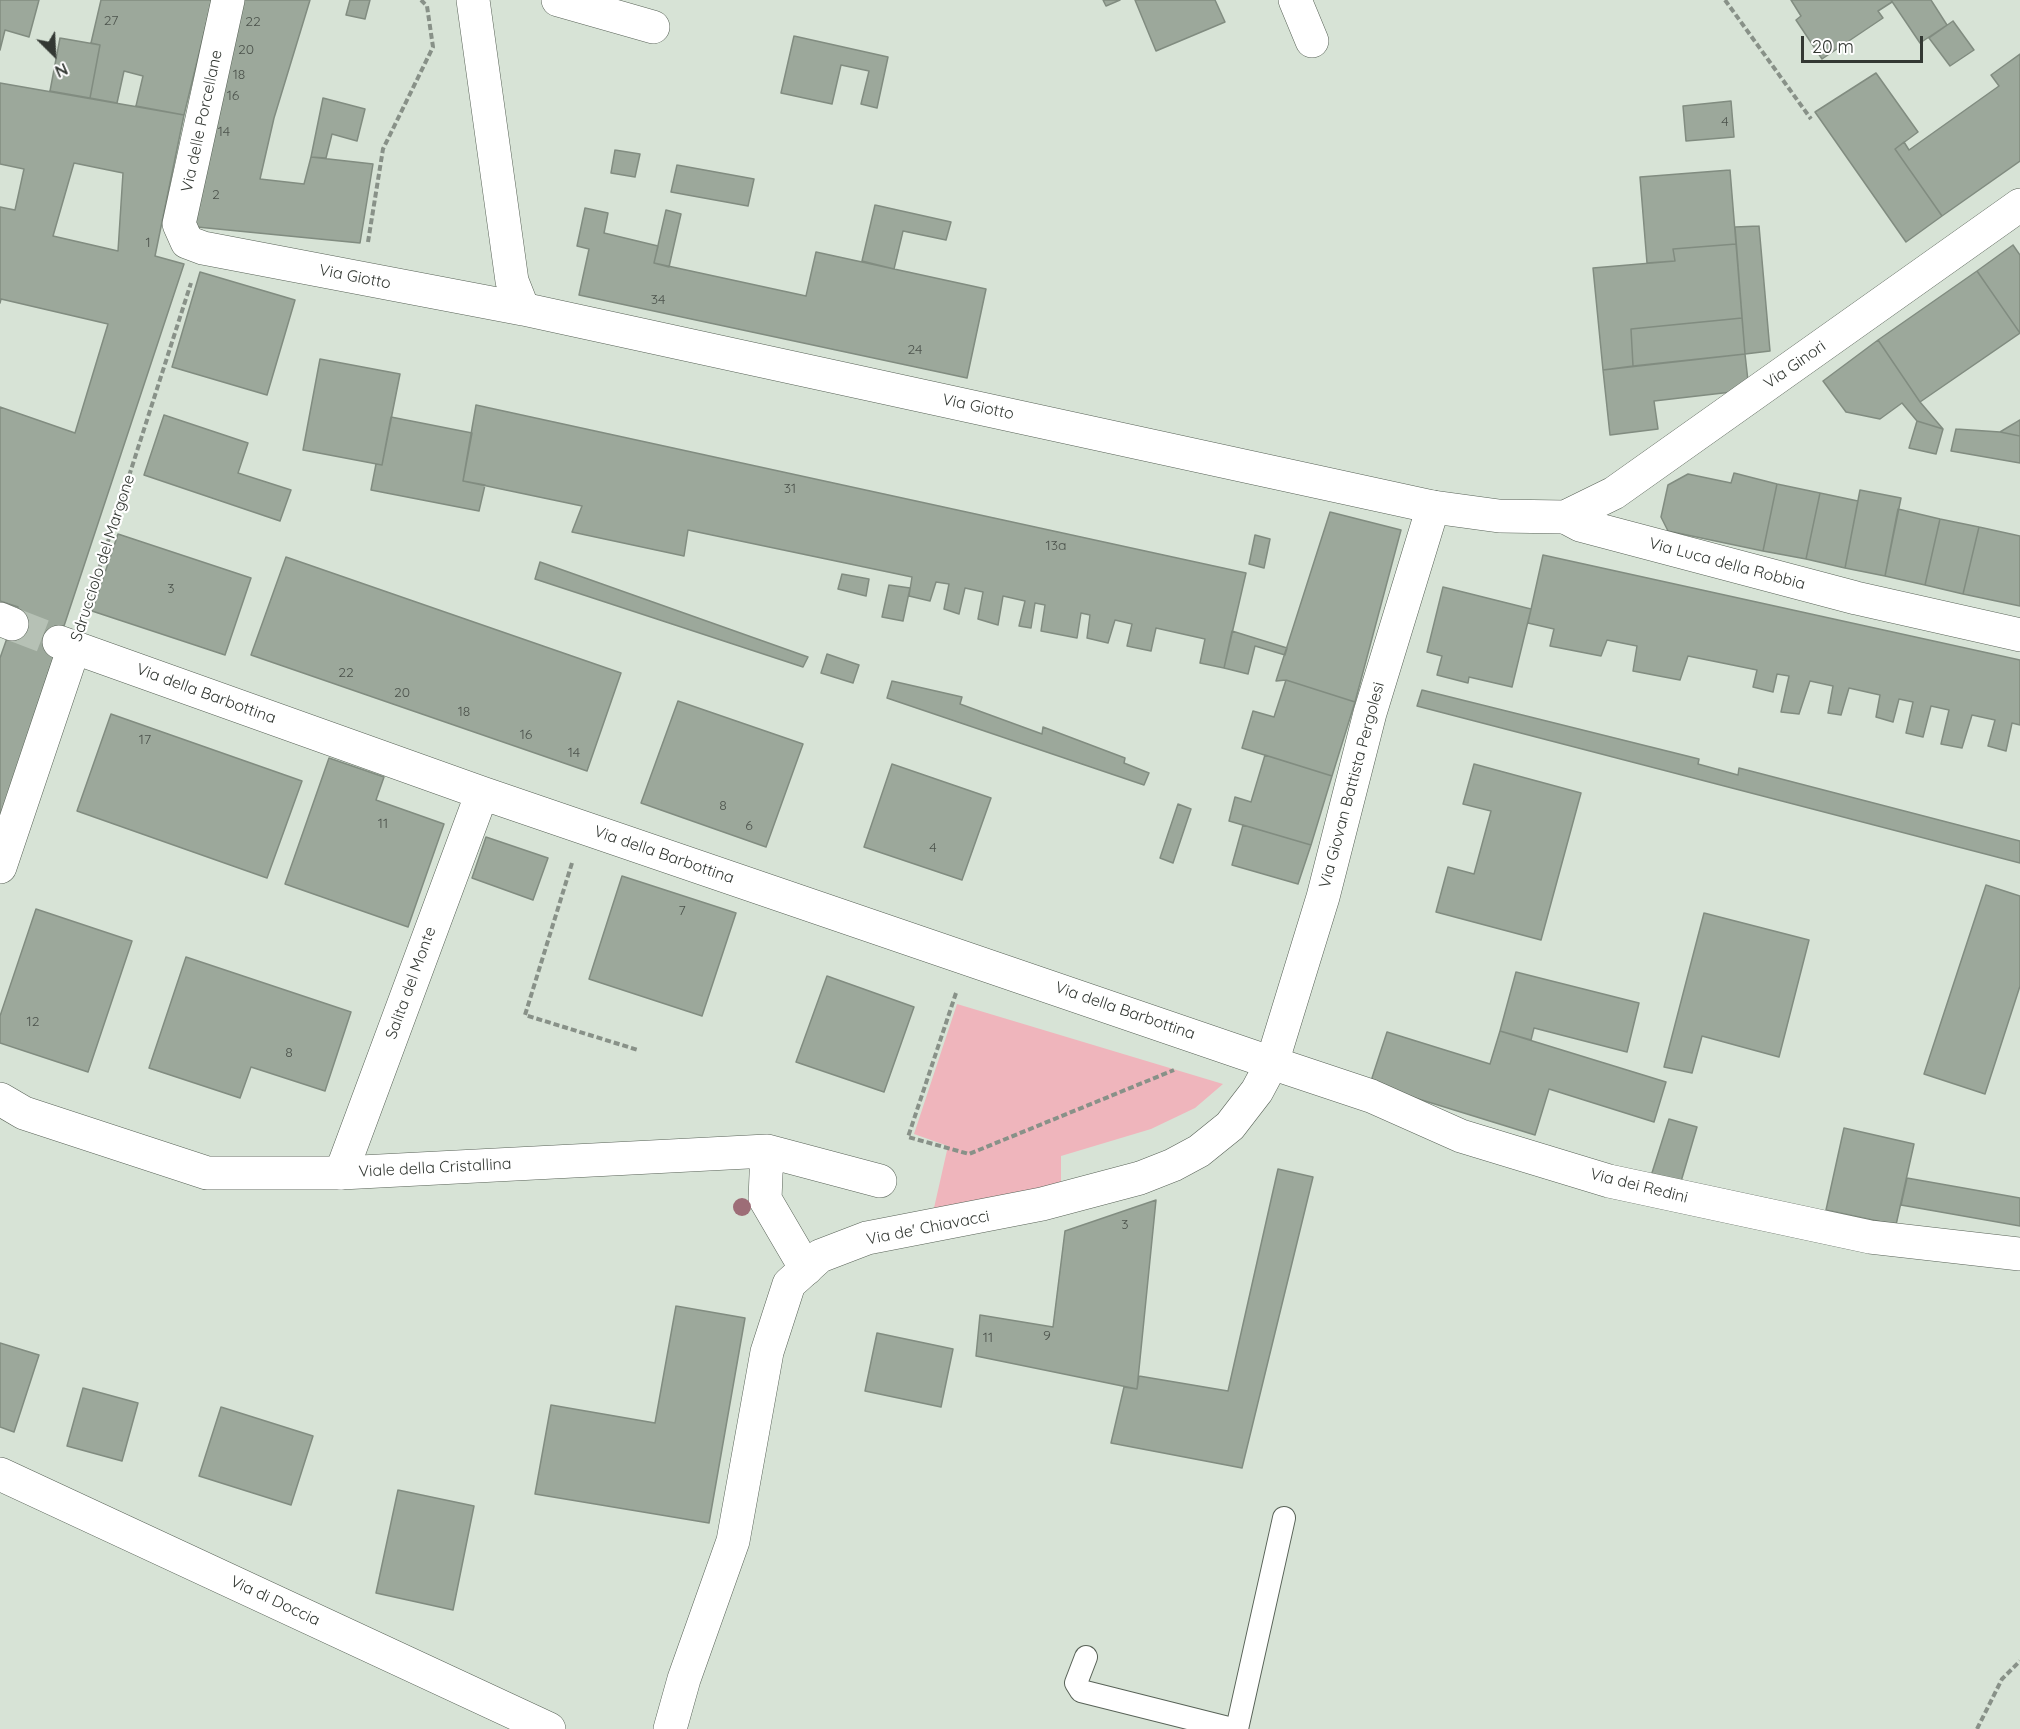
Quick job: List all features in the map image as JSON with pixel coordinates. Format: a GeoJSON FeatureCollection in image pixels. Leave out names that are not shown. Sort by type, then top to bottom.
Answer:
{"type":"FeatureCollection","features":[{"type":"Feature","properties":{"kind":"street","name":"Via delle Porcellane"},"geometry":{"type":"LineString","coordinates":[[195,245],[179,224],[228,0]]}},
{"type":"Feature","properties":{"kind":"street"},"geometry":{"type":"LineString","coordinates":[[473,0],[512,281],[524,309]]}},
{"type":"Feature","properties":{"kind":"street"},"geometry":{"type":"LineString","coordinates":[[558,0],[653,27]]}},
{"type":"Feature","properties":{"kind":"street"},"geometry":{"type":"LineString","coordinates":[[1295,0],[1312,41]]}},
{"type":"Feature","properties":{"kind":"street","name":"Via Ginori"},"geometry":{"type":"LineString","coordinates":[[1565,517],[1614,493],[2020,205]]}},
{"type":"Feature","properties":{"kind":"street","name":"Via Giotto"},"geometry":{"type":"LineString","coordinates":[[195,245],[524,309],[1432,507]]}},
{"type":"Feature","properties":{"kind":"street","name":"Via Luca della Robbia"},"geometry":{"type":"LineString","coordinates":[[1432,507],[1499,516],[1565,517],[1581,525],[1856,598],[2020,634]]}},
{"type":"Feature","properties":{"kind":"street","name":"Via Giovan Battista Pergolesi"},"geometry":{"type":"LineString","coordinates":[[1272,1063],[1323,897],[1370,713],[1432,507]]}},
{"type":"Feature","properties":{"kind":"street","name":"Via della Barbottina"},"geometry":{"type":"LineString","coordinates":[[66,645],[482,793],[1272,1063]]}},
{"type":"Feature","properties":{"kind":"street","name":"Sdrucciolo del Margone"},"geometry":{"type":"LineString","coordinates":[[0,867],[66,645]]}},
{"type":"Feature","properties":{"kind":"street","name":"Salita del Monte"},"geometry":{"type":"LineString","coordinates":[[341,1173],[482,793]]}},
{"type":"Feature","properties":{"kind":"street","name":"Via dei Redini"},"geometry":{"type":"LineString","coordinates":[[1272,1063],[1371,1096],[1461,1136],[1609,1180],[1870,1237],[2020,1254]]}},
{"type":"Feature","properties":{"kind":"street","name":"Via de' Chiavacci"},"geometry":{"type":"LineString","coordinates":[[670,1729],[684,1679],[734,1542],[767,1352],[789,1284],[820,1256],[867,1238],[1042,1204],[1140,1178],[1173,1165],[1199,1151],[1230,1126],[1257,1091],[1272,1063]]}},
{"type":"Feature","properties":{"kind":"street","name":"Viale della Cristallina"},"geometry":{"type":"LineString","coordinates":[[0,1099],[24,1113],[207,1173],[341,1173],[767,1151],[880,1180]]}},
{"type":"Feature","properties":{"kind":"street"},"geometry":{"type":"LineString","coordinates":[[767,1151],[765,1199],[806,1269]]}},
{"type":"Feature","properties":{"kind":"street","name":"Via di Doccia"},"geometry":{"type":"LineString","coordinates":[[0,1474],[549,1729]]}},
{"type":"Feature","properties":{"kind":"lane"},"geometry":{"type":"LineString","coordinates":[[1237,1729],[1284,1518]]}},
{"type":"Feature","properties":{"kind":"lane"},"geometry":{"type":"LineString","coordinates":[[1086,1657],[1076,1683],[1081,1691],[1232,1729]]}},
{"type":"Feature","properties":{"kind":"path"},"geometry":{"type":"LineString","coordinates":[[363,278],[383,149],[433,47],[426,6],[421,0]]}},
{"type":"Feature","properties":{"kind":"path"},"geometry":{"type":"LineString","coordinates":[[1725,0],[1811,119]]}},
{"type":"Feature","properties":{"kind":"path","name":"Sdrucciolo del Margone"},"geometry":{"type":"LineString","coordinates":[[66,645],[195,245]]}},
{"type":"Feature","properties":{"kind":"path"},"geometry":{"type":"LineString","coordinates":[[583,828],[525,1015],[638,1050]]}},
{"type":"Feature","properties":{"kind":"path"},"geometry":{"type":"LineString","coordinates":[[968,958],[908,1137],[969,1154],[1176,1070]]}},
{"type":"Feature","properties":{"kind":"path"},"geometry":{"type":"LineString","coordinates":[[1977,1729],[2002,1678],[2020,1662]]}},
{"type":"Feature","properties":{"kind":"shaded area"},"geometry":{"type":"Polygon","coordinates":[[[957,1004],[1223,1084],[1195,1108],[1151,1129],[1061,1156],[1061,1182],[1017,1195],[934,1208],[948,1146],[914,1134],[957,1004]]]}},
{"type":"Feature","properties":{"kind":"building"},"geometry":{"type":"Polygon","coordinates":[[[0,0],[39,0],[29,37],[5,30],[0,50],[0,0]]]}},
{"type":"Feature","properties":{"kind":"building"},"geometry":{"type":"Polygon","coordinates":[[[101,0],[212,0],[184,115],[136,106],[143,76],[124,71],[117,103],[90,98],[100,45],[91,43],[101,0]]]}},
{"type":"Feature","properties":{"kind":"building"},"geometry":{"type":"Polygon","coordinates":[[[244,0],[310,0],[274,118],[260,179],[304,184],[311,157],[373,164],[360,243],[187,226],[244,0]]]}},
{"type":"Feature","properties":{"kind":"building"},"geometry":{"type":"Polygon","coordinates":[[[350,0],[370,0],[365,19],[346,15],[350,0]]]}},
{"type":"Feature","properties":{"kind":"building"},"geometry":{"type":"Polygon","coordinates":[[[1103,0],[1120,0],[1106,6],[1103,0]]]}},
{"type":"Feature","properties":{"kind":"building"},"geometry":{"type":"Polygon","coordinates":[[[1135,0],[1215,0],[1225,22],[1156,51],[1135,0]]]}},
{"type":"Feature","properties":{"kind":"building"},"geometry":{"type":"Polygon","coordinates":[[[1791,0],[1891,0],[1892,2],[1878,11],[1883,18],[1822,59],[1796,20],[1801,16],[1791,0]]]}},
{"type":"Feature","properties":{"kind":"building"},"geometry":{"type":"Polygon","coordinates":[[[1891,0],[1931,0],[1947,25],[1920,43],[1891,0]]]}},
{"type":"Feature","properties":{"kind":"building"},"geometry":{"type":"Polygon","coordinates":[[[1953,21],[1974,50],[1950,66],[1929,38],[1953,21]]]}},
{"type":"Feature","properties":{"kind":"building"},"geometry":{"type":"Polygon","coordinates":[[[794,36],[888,57],[877,108],[861,104],[869,71],[841,65],[832,104],[781,93],[794,36]]]}},
{"type":"Feature","properties":{"kind":"building"},"geometry":{"type":"Polygon","coordinates":[[[60,38],[100,45],[90,98],[50,91],[60,38]]]}},
{"type":"Feature","properties":{"kind":"building"},"geometry":{"type":"Polygon","coordinates":[[[2020,54],[2020,161],[1942,216],[1895,149],[1904,142],[1909,150],[1999,86],[1991,75],[2020,54]]]}},
{"type":"Feature","properties":{"kind":"building"},"geometry":{"type":"Polygon","coordinates":[[[1876,73],[1918,132],[1895,149],[1942,216],[1906,242],[1815,112],[1876,73]]]}},
{"type":"Feature","properties":{"kind":"building"},"geometry":{"type":"Polygon","coordinates":[[[0,83],[184,115],[155,256],[184,264],[0,819],[0,658],[18,607],[0,601],[0,407],[75,433],[108,324],[1,299],[0,303],[0,207],[15,210],[24,169],[0,164],[0,83]],[[74,163],[53,236],[118,251],[123,173],[74,163]]]}},
{"type":"Feature","properties":{"kind":"building"},"geometry":{"type":"Polygon","coordinates":[[[323,98],[365,109],[357,141],[332,134],[326,158],[311,157],[323,98]]]}},
{"type":"Feature","properties":{"kind":"building"},"geometry":{"type":"Polygon","coordinates":[[[1731,101],[1734,137],[1686,141],[1683,106],[1731,101]]]}},
{"type":"Feature","properties":{"kind":"building"},"geometry":{"type":"Polygon","coordinates":[[[615,150],[640,154],[635,177],[611,173],[615,150]]]}},
{"type":"Feature","properties":{"kind":"building"},"geometry":{"type":"Polygon","coordinates":[[[677,165],[754,179],[748,206],[671,192],[677,165]]]}},
{"type":"Feature","properties":{"kind":"building"},"geometry":{"type":"Polygon","coordinates":[[[1730,170],[1736,244],[1673,249],[1675,261],[1647,263],[1640,177],[1730,170]]]}},
{"type":"Feature","properties":{"kind":"building"},"geometry":{"type":"Polygon","coordinates":[[[875,205],[951,222],[946,240],[903,231],[894,269],[862,261],[875,205]]]}},
{"type":"Feature","properties":{"kind":"building"},"geometry":{"type":"Polygon","coordinates":[[[585,208],[608,213],[604,233],[658,246],[654,263],[806,296],[816,252],[986,289],[967,378],[579,295],[589,249],[577,246],[585,208]]]}},
{"type":"Feature","properties":{"kind":"building"},"geometry":{"type":"Polygon","coordinates":[[[666,210],[681,214],[669,267],[654,263],[666,210]]]}},
{"type":"Feature","properties":{"kind":"building"},"geometry":{"type":"Polygon","coordinates":[[[1759,226],[1770,351],[1745,354],[1735,227],[1759,226]]]}},
{"type":"Feature","properties":{"kind":"building"},"geometry":{"type":"Polygon","coordinates":[[[1736,244],[1742,318],[1631,329],[1633,366],[1603,370],[1593,268],[1675,261],[1673,249],[1736,244]]]}},
{"type":"Feature","properties":{"kind":"building"},"geometry":{"type":"Polygon","coordinates":[[[2013,245],[2020,255],[2020,333],[1977,271],[2013,245]]]}},
{"type":"Feature","properties":{"kind":"building"},"geometry":{"type":"Polygon","coordinates":[[[1977,271],[2020,333],[1920,402],[1878,340],[1977,271]]]}},
{"type":"Feature","properties":{"kind":"building"},"geometry":{"type":"Polygon","coordinates":[[[200,272],[295,300],[267,395],[172,367],[200,272]]]}},
{"type":"Feature","properties":{"kind":"building"},"geometry":{"type":"Polygon","coordinates":[[[1742,318],[1745,354],[1633,366],[1631,329],[1742,318]]]}},
{"type":"Feature","properties":{"kind":"building"},"geometry":{"type":"Polygon","coordinates":[[[1878,340],[1920,402],[1943,429],[1917,421],[1902,403],[1880,419],[1846,412],[1823,381],[1878,340]]]}},
{"type":"Feature","properties":{"kind":"building"},"geometry":{"type":"Polygon","coordinates":[[[1745,354],[1749,390],[1654,401],[1658,429],[1610,435],[1603,370],[1745,354]]]}},
{"type":"Feature","properties":{"kind":"building"},"geometry":{"type":"Polygon","coordinates":[[[320,359],[400,374],[382,465],[303,450],[320,359]]]}},
{"type":"Feature","properties":{"kind":"building"},"geometry":{"type":"Polygon","coordinates":[[[476,405],[1246,573],[1224,668],[1200,663],[1205,639],[1156,628],[1151,651],[1127,646],[1132,624],[1115,620],[1108,643],[1087,638],[1090,615],[1081,613],[1077,638],[1041,631],[1045,605],[1035,603],[1031,628],[1019,626],[1025,601],[1003,596],[998,625],[978,619],[983,592],[965,588],[959,614],[944,609],[949,584],[936,582],[930,601],[909,596],[912,577],[688,530],[684,556],[572,532],[582,506],[463,481],[476,405]]]}},
{"type":"Feature","properties":{"kind":"building"},"geometry":{"type":"Polygon","coordinates":[[[164,415],[248,443],[238,473],[291,490],[280,521],[144,475],[164,415]]]}},
{"type":"Feature","properties":{"kind":"building"},"geometry":{"type":"Polygon","coordinates":[[[391,417],[472,433],[463,481],[485,485],[479,511],[371,490],[376,464],[382,465],[391,417]]]}},
{"type":"Feature","properties":{"kind":"building"},"geometry":{"type":"Polygon","coordinates":[[[2020,420],[2020,436],[2000,432],[2020,420]]]}},
{"type":"Feature","properties":{"kind":"building"},"geometry":{"type":"Polygon","coordinates":[[[1917,421],[1943,429],[1936,454],[1909,448],[1917,421]]]}},
{"type":"Feature","properties":{"kind":"building"},"geometry":{"type":"Polygon","coordinates":[[[1956,429],[2000,432],[2020,436],[2020,463],[1951,451],[1956,429]]]}},
{"type":"Feature","properties":{"kind":"building"},"geometry":{"type":"Polygon","coordinates":[[[1734,473],[1777,484],[1763,551],[1668,531],[1661,517],[1668,485],[1688,474],[1731,483],[1734,473]]]}},
{"type":"Feature","properties":{"kind":"building"},"geometry":{"type":"Polygon","coordinates":[[[1777,484],[1820,493],[1806,559],[1763,551],[1777,484]]]}},
{"type":"Feature","properties":{"kind":"building"},"geometry":{"type":"Polygon","coordinates":[[[1860,490],[1901,498],[1885,576],[1845,568],[1860,490]]]}},
{"type":"Feature","properties":{"kind":"building"},"geometry":{"type":"Polygon","coordinates":[[[1820,493],[1858,501],[1845,568],[1806,559],[1820,493]]]}},
{"type":"Feature","properties":{"kind":"building"},"geometry":{"type":"Polygon","coordinates":[[[1898,509],[1940,519],[1925,585],[1885,576],[1898,509]]]}},
{"type":"Feature","properties":{"kind":"building"},"geometry":{"type":"Polygon","coordinates":[[[1330,512],[1401,530],[1355,702],[1286,680],[1276,681],[1330,512]]]}},
{"type":"Feature","properties":{"kind":"building"},"geometry":{"type":"Polygon","coordinates":[[[1940,519],[1979,527],[1963,594],[1925,585],[1940,519]]]}},
{"type":"Feature","properties":{"kind":"building"},"geometry":{"type":"Polygon","coordinates":[[[1979,527],[2020,536],[2020,606],[1963,594],[1979,527]]]}},
{"type":"Feature","properties":{"kind":"building"},"geometry":{"type":"Polygon","coordinates":[[[118,534],[251,578],[225,655],[92,611],[118,534]]]}},
{"type":"Feature","properties":{"kind":"building"},"geometry":{"type":"Polygon","coordinates":[[[1255,535],[1270,539],[1264,568],[1249,564],[1255,535]]]}},
{"type":"Feature","properties":{"kind":"building"},"geometry":{"type":"Polygon","coordinates":[[[1543,555],[2020,660],[2020,725],[2012,723],[2006,751],[1988,746],[1995,720],[1972,715],[1962,748],[1941,744],[1949,710],[1931,706],[1923,737],[1906,733],[1913,702],[1899,699],[1893,722],[1876,717],[1880,695],[1849,688],[1841,715],[1828,713],[1833,686],[1810,681],[1799,714],[1781,712],[1789,676],[1777,674],[1773,692],[1753,687],[1757,670],[1688,656],[1680,680],[1633,671],[1637,646],[1607,640],[1601,656],[1550,646],[1554,629],[1528,623],[1543,555]]]}},
{"type":"Feature","properties":{"kind":"building"},"geometry":{"type":"Polygon","coordinates":[[[286,557],[621,673],[587,771],[251,655],[286,557]]]}},
{"type":"Feature","properties":{"kind":"building"},"geometry":{"type":"Polygon","coordinates":[[[540,562],[808,657],[803,667],[535,579],[540,562]]]}},
{"type":"Feature","properties":{"kind":"building"},"geometry":{"type":"Polygon","coordinates":[[[842,574],[869,579],[866,596],[838,589],[842,574]]]}},
{"type":"Feature","properties":{"kind":"building"},"geometry":{"type":"Polygon","coordinates":[[[889,585],[910,588],[903,621],[882,617],[889,585]]]}},
{"type":"Feature","properties":{"kind":"building"},"geometry":{"type":"Polygon","coordinates":[[[1443,587],[1531,609],[1512,687],[1469,677],[1468,683],[1437,675],[1442,656],[1427,652],[1443,587]]]}},
{"type":"Feature","properties":{"kind":"building"},"geometry":{"type":"Polygon","coordinates":[[[1232,631],[1287,648],[1285,655],[1255,646],[1248,674],[1224,668],[1232,631]]]}},
{"type":"Feature","properties":{"kind":"building"},"geometry":{"type":"Polygon","coordinates":[[[827,654],[859,665],[853,683],[821,673],[827,654]]]}},
{"type":"Feature","properties":{"kind":"building"},"geometry":{"type":"Polygon","coordinates":[[[1286,680],[1355,702],[1332,776],[1242,748],[1253,711],[1274,717],[1286,680]]]}},
{"type":"Feature","properties":{"kind":"building"},"geometry":{"type":"Polygon","coordinates":[[[892,681],[962,697],[960,704],[1042,734],[1043,727],[1125,758],[1124,763],[1149,773],[1144,785],[887,698],[892,681]]]}},
{"type":"Feature","properties":{"kind":"building"},"geometry":{"type":"Polygon","coordinates":[[[1422,690],[1699,759],[1698,764],[1738,775],[1739,768],[2020,841],[2020,863],[1417,706],[1422,690]]]}},
{"type":"Feature","properties":{"kind":"building"},"geometry":{"type":"Polygon","coordinates":[[[678,701],[803,744],[766,847],[641,803],[678,701]]]}},
{"type":"Feature","properties":{"kind":"building"},"geometry":{"type":"Polygon","coordinates":[[[111,714],[302,781],[267,878],[77,811],[111,714]]]}},
{"type":"Feature","properties":{"kind":"building"},"geometry":{"type":"Polygon","coordinates":[[[1265,755],[1332,776],[1311,845],[1229,821],[1235,797],[1251,802],[1265,755]]]}},
{"type":"Feature","properties":{"kind":"building"},"geometry":{"type":"Polygon","coordinates":[[[329,758],[384,777],[376,800],[444,824],[408,927],[285,884],[329,758]]]}},
{"type":"Feature","properties":{"kind":"building"},"geometry":{"type":"Polygon","coordinates":[[[892,764],[991,798],[962,880],[864,847],[892,764]]]}},
{"type":"Feature","properties":{"kind":"building"},"geometry":{"type":"Polygon","coordinates":[[[1474,764],[1581,793],[1541,940],[1436,912],[1448,867],[1474,874],[1491,811],[1463,804],[1474,764]]]}},
{"type":"Feature","properties":{"kind":"building"},"geometry":{"type":"Polygon","coordinates":[[[1178,804],[1191,809],[1173,863],[1160,858],[1178,804]]]}},
{"type":"Feature","properties":{"kind":"building"},"geometry":{"type":"Polygon","coordinates":[[[1243,825],[1311,845],[1298,884],[1232,865],[1243,825]]]}},
{"type":"Feature","properties":{"kind":"building"},"geometry":{"type":"Polygon","coordinates":[[[486,837],[548,858],[533,900],[472,878],[486,837]]]}},
{"type":"Feature","properties":{"kind":"building"},"geometry":{"type":"Polygon","coordinates":[[[622,876],[736,913],[702,1016],[589,979],[622,876]]]}},
{"type":"Feature","properties":{"kind":"building"},"geometry":{"type":"Polygon","coordinates":[[[1986,885],[2020,896],[2020,986],[1985,1094],[1924,1074],[1986,885]]]}},
{"type":"Feature","properties":{"kind":"building"},"geometry":{"type":"Polygon","coordinates":[[[36,909],[132,941],[88,1072],[0,1043],[0,1016],[36,909]]]}},
{"type":"Feature","properties":{"kind":"building"},"geometry":{"type":"Polygon","coordinates":[[[1704,913],[1809,940],[1779,1057],[1702,1036],[1692,1073],[1664,1067],[1704,913]]]}},
{"type":"Feature","properties":{"kind":"building"},"geometry":{"type":"Polygon","coordinates":[[[186,957],[351,1012],[325,1091],[251,1067],[240,1098],[149,1068],[186,957]]]}},
{"type":"Feature","properties":{"kind":"building"},"geometry":{"type":"Polygon","coordinates":[[[1516,972],[1639,1003],[1627,1052],[1534,1028],[1531,1040],[1500,1031],[1516,972]]]}},
{"type":"Feature","properties":{"kind":"building"},"geometry":{"type":"Polygon","coordinates":[[[827,976],[914,1007],[884,1092],[796,1062],[827,976]]]}},
{"type":"Feature","properties":{"kind":"building"},"geometry":{"type":"Polygon","coordinates":[[[1500,1031],[1666,1082],[1654,1122],[1549,1089],[1535,1135],[1370,1084],[1387,1032],[1490,1064],[1500,1031]]]}},
{"type":"Feature","properties":{"kind":"building"},"geometry":{"type":"Polygon","coordinates":[[[1669,1119],[1697,1127],[1680,1185],[1651,1176],[1669,1119]]]}},
{"type":"Feature","properties":{"kind":"building"},"geometry":{"type":"Polygon","coordinates":[[[1844,1128],[1914,1144],[1896,1225],[1826,1210],[1844,1128]]]}},
{"type":"Feature","properties":{"kind":"building"},"geometry":{"type":"Polygon","coordinates":[[[1278,1169],[1313,1177],[1242,1468],[1111,1443],[1124,1387],[1137,1389],[1139,1376],[1228,1391],[1278,1169]]]}},
{"type":"Feature","properties":{"kind":"building"},"geometry":{"type":"Polygon","coordinates":[[[1907,1178],[2020,1198],[2020,1226],[1901,1205],[1907,1178]]]}},
{"type":"Feature","properties":{"kind":"building"},"geometry":{"type":"Polygon","coordinates":[[[1156,1200],[1137,1389],[976,1356],[980,1315],[1053,1327],[1065,1231],[1156,1200]]]}},
{"type":"Feature","properties":{"kind":"building"},"geometry":{"type":"Polygon","coordinates":[[[676,1306],[745,1318],[709,1523],[535,1494],[551,1405],[655,1423],[676,1306]]]}},
{"type":"Feature","properties":{"kind":"building"},"geometry":{"type":"Polygon","coordinates":[[[877,1333],[953,1349],[941,1407],[865,1391],[877,1333]]]}},
{"type":"Feature","properties":{"kind":"building"},"geometry":{"type":"Polygon","coordinates":[[[0,1343],[39,1355],[14,1432],[0,1427],[0,1343]]]}},
{"type":"Feature","properties":{"kind":"building"},"geometry":{"type":"Polygon","coordinates":[[[83,1388],[138,1403],[122,1461],[67,1446],[83,1388]]]}},
{"type":"Feature","properties":{"kind":"building"},"geometry":{"type":"Polygon","coordinates":[[[221,1407],[313,1436],[291,1505],[199,1476],[221,1407]]]}},
{"type":"Feature","properties":{"kind":"building"},"geometry":{"type":"Polygon","coordinates":[[[398,1490],[474,1506],[453,1610],[376,1593],[398,1490]]]}},
{"type":"Feature","properties":{"kind":"tunnel"},"geometry":{"type":"LineString","coordinates":[[12,624],[59,642]]}}]}
